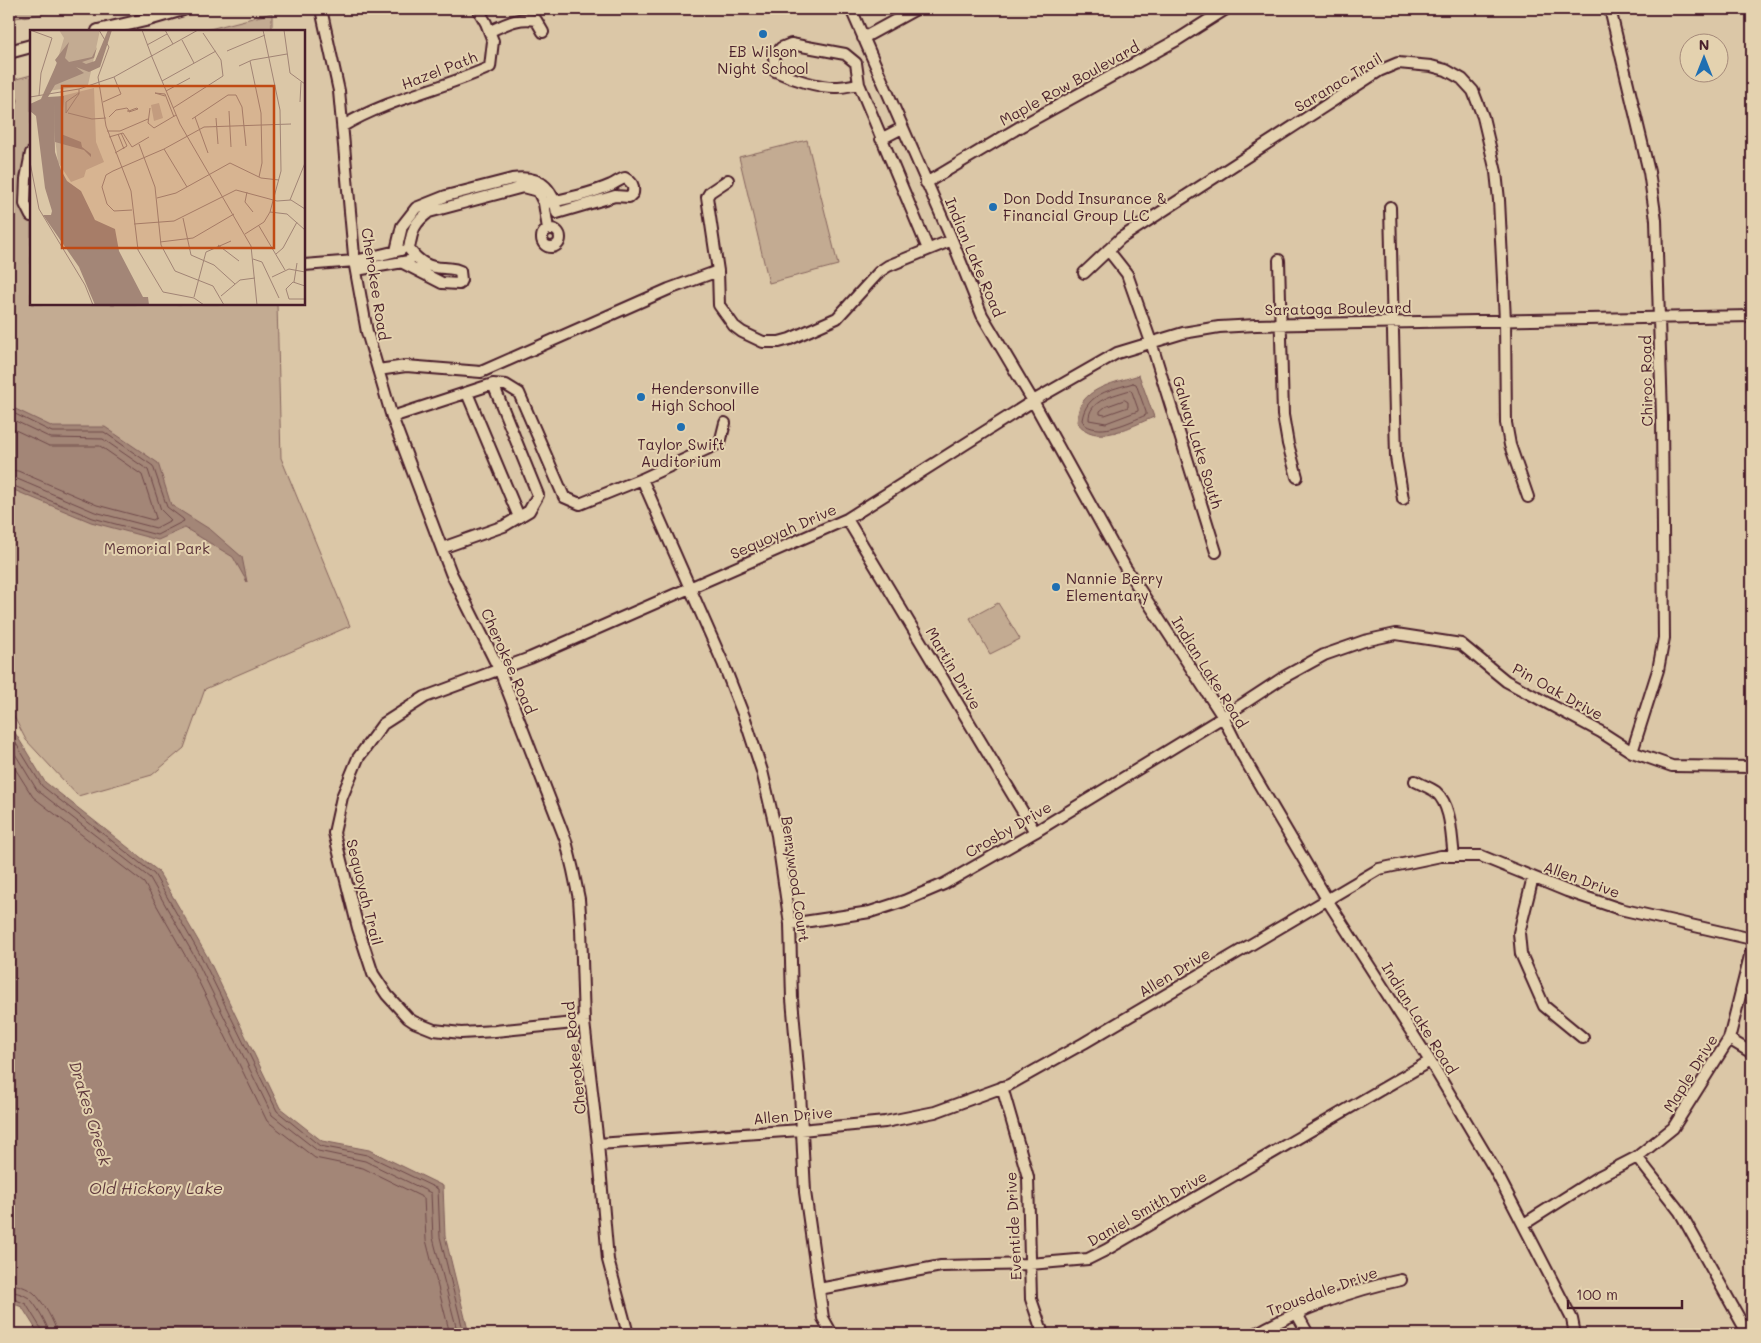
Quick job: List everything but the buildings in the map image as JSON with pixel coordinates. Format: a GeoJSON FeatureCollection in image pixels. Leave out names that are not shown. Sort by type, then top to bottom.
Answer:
{"type":"FeatureCollection","features":[{"type":"Feature","properties":{"kind":"main road"},"geometry":{"type":"LineString","coordinates":[[107,30],[145,26],[183,9]]}},
{"type":"Feature","properties":{"kind":"main road"},"geometry":{"type":"LineString","coordinates":[[9,52],[30,46]]}},
{"type":"Feature","properties":{"kind":"street","name":"Cherokee Road"},"geometry":{"type":"LineString","coordinates":[[321,9],[338,91],[355,265],[367,332],[378,370],[392,417],[451,573],[500,671],[566,840],[574,870],[581,928],[584,1022],[598,1144],[608,1260],[628,1334]]}},
{"type":"Feature","properties":{"kind":"street","name":"Hazel Path"},"geometry":{"type":"LineString","coordinates":[[342,126],[364,114],[464,79],[490,67],[493,41],[478,9]]}},
{"type":"Feature","properties":{"kind":"street","name":"Indian Lake Road"},"geometry":{"type":"LineString","coordinates":[[851,9],[952,240],[982,315],[1033,401],[1125,567],[1224,717],[1242,755],[1327,899],[1430,1061],[1495,1170],[1572,1319],[1575,1334]]}},
{"type":"Feature","properties":{"kind":"street"},"geometry":{"type":"LineString","coordinates":[[863,38],[916,9]]}},
{"type":"Feature","properties":{"kind":"street","name":"Maple Row Boulevard"},"geometry":{"type":"LineString","coordinates":[[926,183],[1023,125],[1177,40],[1226,9]]}},
{"type":"Feature","properties":{"kind":"street","name":"Chiroc Road"},"geometry":{"type":"LineString","coordinates":[[1610,9],[1649,172],[1656,220],[1660,317],[1664,638],[1658,670],[1632,752]]}},
{"type":"Feature","properties":{"kind":"street"},"geometry":{"type":"LineString","coordinates":[[490,32],[516,20],[527,19],[536,20],[543,32]]}},
{"type":"Feature","properties":{"kind":"street"},"geometry":{"type":"LineString","coordinates":[[859,84],[839,87],[826,86],[787,76],[776,71],[774,56],[781,48],[791,44],[845,54],[856,64],[859,84],[928,250]]}},
{"type":"Feature","properties":{"kind":"street","name":"Saranac Trail"},"geometry":{"type":"LineString","coordinates":[[1084,273],[1121,238],[1379,71],[1398,63],[1431,66],[1446,70],[1462,79],[1473,91],[1484,117],[1496,172],[1505,320],[1506,423],[1510,445],[1528,497]]}},
{"type":"Feature","properties":{"kind":"street"},"geometry":{"type":"LineString","coordinates":[[882,139],[902,128]]}},
{"type":"Feature","properties":{"kind":"street"},"geometry":{"type":"LineString","coordinates":[[30,158],[26,179],[25,204],[30,214]]}},
{"type":"Feature","properties":{"kind":"street"},"geometry":{"type":"LineString","coordinates":[[396,251],[402,226],[409,216],[453,200],[497,188],[521,178],[538,180],[549,190],[555,201],[557,213],[552,230],[544,203],[538,191],[523,187],[497,188]]}},
{"type":"Feature","properties":{"kind":"street"},"geometry":{"type":"LineString","coordinates":[[544,203],[611,185],[625,178],[631,181],[634,186],[634,193],[629,197],[615,196],[546,215]]}},
{"type":"Feature","properties":{"kind":"street"},"geometry":{"type":"LineString","coordinates":[[728,180],[710,192],[707,197],[718,271],[720,305],[734,326],[762,342],[779,342],[790,339],[837,318],[879,272],[888,266],[952,240]]}},
{"type":"Feature","properties":{"kind":"street"},"geometry":{"type":"LineString","coordinates":[[1390,207],[1396,457],[1403,499]]}},
{"type":"Feature","properties":{"kind":"street"},"geometry":{"type":"LineString","coordinates":[[403,263],[442,284],[458,284],[461,280],[460,271],[454,268],[432,267],[416,258],[410,249],[411,235],[422,210]]}},
{"type":"Feature","properties":{"kind":"street"},"geometry":{"type":"LineString","coordinates":[[355,265],[396,251],[410,249]]}},
{"type":"Feature","properties":{"kind":"street","name":"Galway Lake South"},"geometry":{"type":"LineString","coordinates":[[1108,250],[1127,274],[1151,342],[1216,552]]}},
{"type":"Feature","properties":{"kind":"street"},"geometry":{"type":"LineString","coordinates":[[305,265],[403,263],[416,258]]}},
{"type":"Feature","properties":{"kind":"street"},"geometry":{"type":"LineString","coordinates":[[1279,260],[1283,415],[1288,444],[1297,477]]}},
{"type":"Feature","properties":{"kind":"street"},"geometry":{"type":"LineString","coordinates":[[378,370],[406,366],[481,372],[669,289],[718,271]]}},
{"type":"Feature","properties":{"kind":"street","name":"Saratoga Boulevard"},"geometry":{"type":"LineString","coordinates":[[1033,401],[1117,353],[1183,333],[1219,327],[1280,324],[1752,316]]}},
{"type":"Feature","properties":{"kind":"street"},"geometry":{"type":"LineString","coordinates":[[392,417],[493,384],[506,385],[519,393],[564,497],[580,504],[720,444],[725,423]]}},
{"type":"Feature","properties":{"kind":"street"},"geometry":{"type":"LineString","coordinates":[[442,548],[504,526],[529,511],[538,496],[493,384]]}},
{"type":"Feature","properties":{"kind":"street"},"geometry":{"type":"LineString","coordinates":[[467,393],[519,517]]}},
{"type":"Feature","properties":{"kind":"street","name":"Sequoyah Drive"},"geometry":{"type":"LineString","coordinates":[[530,658],[847,519],[1033,401]]}},
{"type":"Feature","properties":{"kind":"street","name":"Berrywood Court"},"geometry":{"type":"LineString","coordinates":[[642,479],[723,663],[762,771],[777,835],[790,924],[792,999],[800,1091],[805,1192],[822,1318],[832,1334]]}},
{"type":"Feature","properties":{"kind":"street","name":"Martin Drive"},"geometry":{"type":"LineString","coordinates":[[847,519],[1035,832]]}},
{"type":"Feature","properties":{"kind":"street","name":"Pin Oak Drive"},"geometry":{"type":"LineString","coordinates":[[1224,717],[1284,677],[1324,655],[1364,641],[1396,634],[1461,644],[1506,681],[1601,732],[1632,752],[1672,766],[1752,767]]}},
{"type":"Feature","properties":{"kind":"street","name":"Sequoyah Trail"},"geometry":{"type":"LineString","coordinates":[[530,658],[500,671],[425,697],[383,724],[358,758],[342,797],[334,833],[363,947],[373,974],[387,995],[408,1018],[434,1030],[461,1032],[495,1031],[584,1022]]}},
{"type":"Feature","properties":{"kind":"street","name":"Crosby Drive"},"geometry":{"type":"LineString","coordinates":[[790,924],[870,912],[904,901],[944,884],[1035,832],[1224,717]]}},
{"type":"Feature","properties":{"kind":"street"},"geometry":{"type":"LineString","coordinates":[[1415,781],[1436,792],[1444,804],[1448,815],[1454,856]]}},
{"type":"Feature","properties":{"kind":"street","name":"Allen Drive"},"geometry":{"type":"LineString","coordinates":[[598,1144],[801,1130],[885,1122],[935,1112],[1002,1087],[1084,1043],[1380,869],[1441,856],[1481,856],[1620,910],[1752,939]]}},
{"type":"Feature","properties":{"kind":"street"},"geometry":{"type":"LineString","coordinates":[[1532,877],[1519,933],[1522,954],[1544,1006],[1583,1038]]}},
{"type":"Feature","properties":{"kind":"street","name":"Maple Drive"},"geometry":{"type":"LineString","coordinates":[[1524,1224],[1598,1178],[1637,1157],[1673,1128],[1729,1039],[1752,948]]}},
{"type":"Feature","properties":{"kind":"street"},"geometry":{"type":"LineString","coordinates":[[1729,1039],[1752,1053]]}},
{"type":"Feature","properties":{"kind":"street","name":"Daniel Smith Drive"},"geometry":{"type":"LineString","coordinates":[[818,1289],[941,1266],[1030,1264],[1088,1259],[1430,1061]]}},
{"type":"Feature","properties":{"kind":"street","name":"Eventide Drive"},"geometry":{"type":"LineString","coordinates":[[1002,1087],[1028,1177],[1031,1299],[1043,1334]]}},
{"type":"Feature","properties":{"kind":"street"},"geometry":{"type":"LineString","coordinates":[[1637,1157],[1680,1212],[1748,1334]]}},
{"type":"Feature","properties":{"kind":"street","name":"Trousdale Drive"},"geometry":{"type":"LineString","coordinates":[[1255,1334],[1274,1323],[1368,1287],[1401,1280]]}},
{"type":"Feature","properties":{"kind":"street"},"geometry":{"type":"LineString","coordinates":[[1297,1314],[1308,1334]]}},
{"type":"Feature","properties":{"kind":"green space"},"geometry":{"type":"Polygon","coordinates":[[[9,9],[74,9],[9,19],[9,9]]]}},
{"type":"Feature","properties":{"kind":"green space"},"geometry":{"type":"Polygon","coordinates":[[[272,13],[272,30],[206,30],[272,13]]]}},
{"type":"Feature","properties":{"kind":"green space","name":"Memorial Park"},"geometry":{"type":"Polygon","coordinates":[[[30,75],[30,305],[277,305],[281,458],[350,626],[205,689],[184,748],[152,775],[78,796],[26,740],[9,707],[9,81],[30,75]]]}},
{"type":"Feature","properties":{"kind":"green space"},"geometry":{"type":"Polygon","coordinates":[[[807,140],[838,265],[769,283],[739,157],[807,140]]]}},
{"type":"Feature","properties":{"kind":"green space"},"geometry":{"type":"Polygon","coordinates":[[[998,603],[1020,639],[990,654],[970,618],[998,603]]]}},
{"type":"Feature","properties":{"kind":"water"},"geometry":{"type":"Polygon","coordinates":[[[15,76],[13,90],[18,100],[9,130],[9,77],[15,76]]]}},
{"type":"Feature","properties":{"kind":"water"},"geometry":{"type":"Polygon","coordinates":[[[1139,375],[1154,417],[1114,433],[1103,434],[1085,430],[1077,422],[1081,405],[1093,392],[1107,385],[1139,375]]]}},
{"type":"Feature","properties":{"kind":"water"},"geometry":{"type":"Polygon","coordinates":[[[9,406],[53,427],[105,427],[158,463],[171,505],[211,530],[242,557],[247,582],[233,557],[185,528],[158,540],[91,522],[9,488],[9,406]]]}},
{"type":"Feature","properties":{"kind":"water","name":"Old Hickory Lake"},"geometry":{"type":"Polygon","coordinates":[[[9,723],[45,782],[158,871],[207,956],[280,1108],[322,1141],[369,1150],[443,1186],[445,1236],[469,1334],[39,1334],[22,1307],[9,1302],[9,723]]]}},
{"type":"Feature","properties":{"kind":"place","name":"EB Wilson Night School"},"geometry":{"type":"Point","coordinates":[763,34]}},
{"type":"Feature","properties":{"kind":"place","name":"Don Dodd Insurance & Financial Group LLC"},"geometry":{"type":"Point","coordinates":[993,207]}},
{"type":"Feature","properties":{"kind":"place","name":"Hendersonville High School"},"geometry":{"type":"Point","coordinates":[641,397]}},
{"type":"Feature","properties":{"kind":"place","name":"Taylor Swift Auditorium"},"geometry":{"type":"Point","coordinates":[681,427]}},
{"type":"Feature","properties":{"kind":"place","name":"Nannie Berry Elementary"},"geometry":{"type":"Point","coordinates":[1056,587]}},
{"type":"Feature","properties":{"kind":"water label","name":"Drakes Creek"},"geometry":{"type":"Point","coordinates":[91,1113]}}]}
